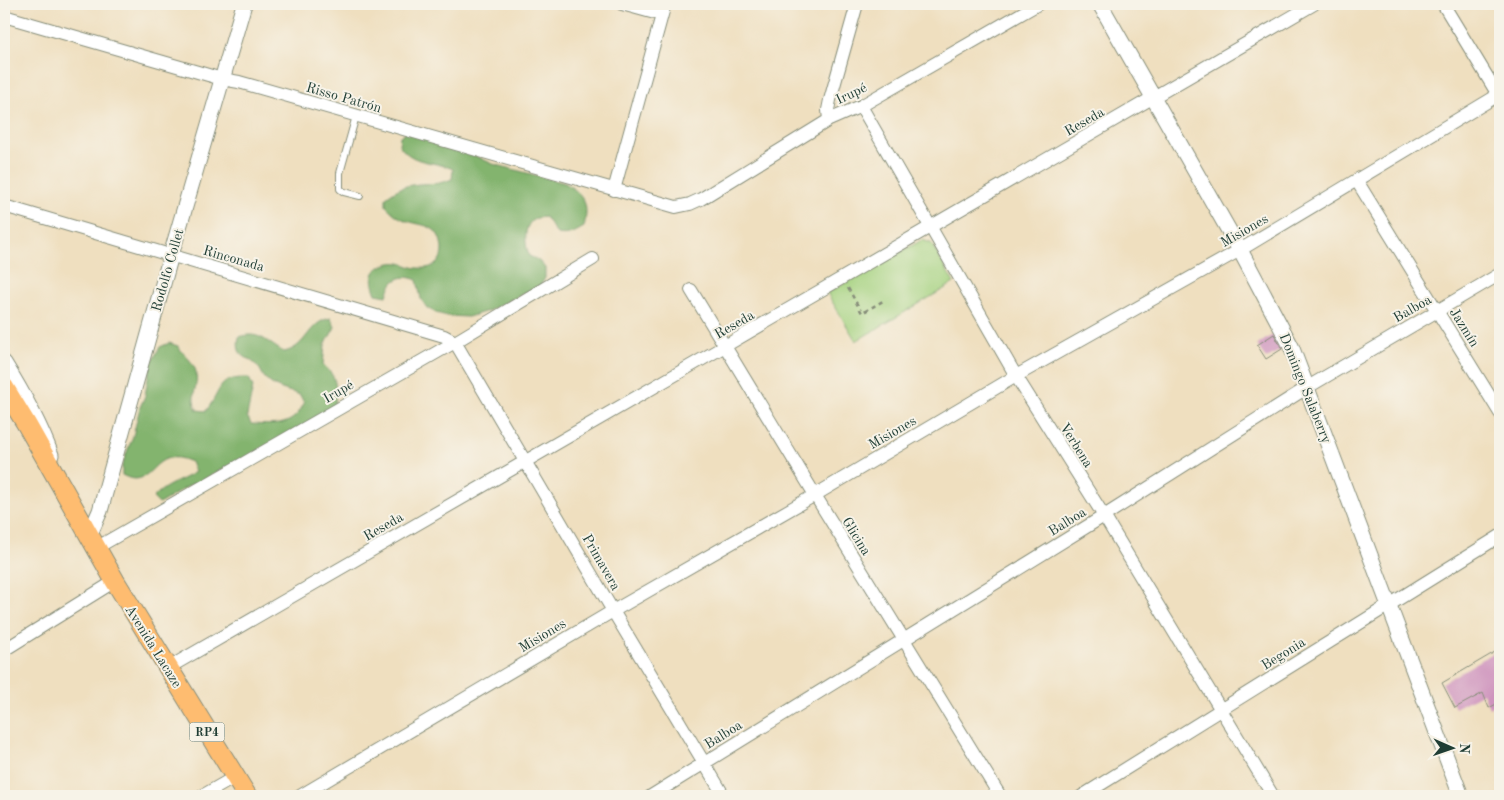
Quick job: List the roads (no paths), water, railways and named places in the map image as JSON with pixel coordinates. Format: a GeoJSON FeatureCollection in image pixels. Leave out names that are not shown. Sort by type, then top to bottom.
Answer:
{"type":"FeatureCollection","features":[{"type":"Feature","properties":{"kind":"main road","name":"Avenida Lacaze"},"geometry":{"type":"LineString","coordinates":[[4,388],[115,581],[247,796]]}},
{"type":"Feature","properties":{"kind":"main road","name":"Avenida Lacaze"},"geometry":{"type":"LineString","coordinates":[[4,411],[23,441],[64,494]]}},
{"type":"Feature","properties":{"kind":"street","name":"Rodolfo Collet"},"geometry":{"type":"LineString","coordinates":[[92,542],[171,255],[244,4]]}},
{"type":"Feature","properties":{"kind":"street"},"geometry":{"type":"LineString","coordinates":[[614,190],[663,10],[622,4]]}},
{"type":"Feature","properties":{"kind":"street"},"geometry":{"type":"LineString","coordinates":[[829,120],[830,100],[857,4]]}},
{"type":"Feature","properties":{"kind":"street","name":"Irupé"},"geometry":{"type":"LineString","coordinates":[[676,207],[701,199],[829,120],[861,106],[1038,4]]}},
{"type":"Feature","properties":{"kind":"street","name":"Domingo Salaberry"},"geometry":{"type":"LineString","coordinates":[[1100,4],[1240,250],[1291,346],[1461,796]]}},
{"type":"Feature","properties":{"kind":"street","name":"Reseda"},"geometry":{"type":"LineString","coordinates":[[168,668],[1314,4]]}},
{"type":"Feature","properties":{"kind":"street"},"geometry":{"type":"LineString","coordinates":[[1443,4],[1500,96]]}},
{"type":"Feature","properties":{"kind":"street","name":"Risso Patrón"},"geometry":{"type":"LineString","coordinates":[[4,16],[676,207]]}},
{"type":"Feature","properties":{"kind":"street","name":"Misiones"},"geometry":{"type":"LineString","coordinates":[[300,796],[613,611],[815,495],[1016,376],[1240,250],[1500,96]]}},
{"type":"Feature","properties":{"kind":"street","name":"Verbena"},"geometry":{"type":"LineString","coordinates":[[861,106],[1016,376],[1104,516],[1273,796]]}},
{"type":"Feature","properties":{"kind":"street","name":"Jazmín"},"geometry":{"type":"LineString","coordinates":[[1357,181],[1500,413]]}},
{"type":"Feature","properties":{"kind":"street","name":"Rinconada"},"geometry":{"type":"LineString","coordinates":[[4,206],[444,336],[455,342]]}},
{"type":"Feature","properties":{"kind":"street","name":"Irupé"},"geometry":{"type":"LineString","coordinates":[[92,542],[455,342],[594,259]]}},
{"type":"Feature","properties":{"kind":"street","name":"Balboa"},"geometry":{"type":"LineString","coordinates":[[651,796],[1104,516],[1308,387],[1500,274]]}},
{"type":"Feature","properties":{"kind":"street","name":"Glicina"},"geometry":{"type":"LineString","coordinates":[[691,290],[1000,796]]}},
{"type":"Feature","properties":{"kind":"street","name":"Primavera"},"geometry":{"type":"LineString","coordinates":[[455,342],[724,796]]}},
{"type":"Feature","properties":{"kind":"street","name":"Avenida Lacaze"},"geometry":{"type":"LineString","coordinates":[[4,363],[42,430],[64,494]]}},
{"type":"Feature","properties":{"kind":"street","name":"Begonia"},"geometry":{"type":"LineString","coordinates":[[1082,796],[1500,536]]}},
{"type":"Feature","properties":{"kind":"street"},"geometry":{"type":"LineString","coordinates":[[4,650],[115,581]]}},
{"type":"Feature","properties":{"kind":"street"},"geometry":{"type":"LineString","coordinates":[[202,796],[235,777]]}},
{"type":"Feature","properties":{"kind":"lane"},"geometry":{"type":"LineString","coordinates":[[356,116],[340,172],[339,182],[340,189],[344,192],[360,196]]}}]}
